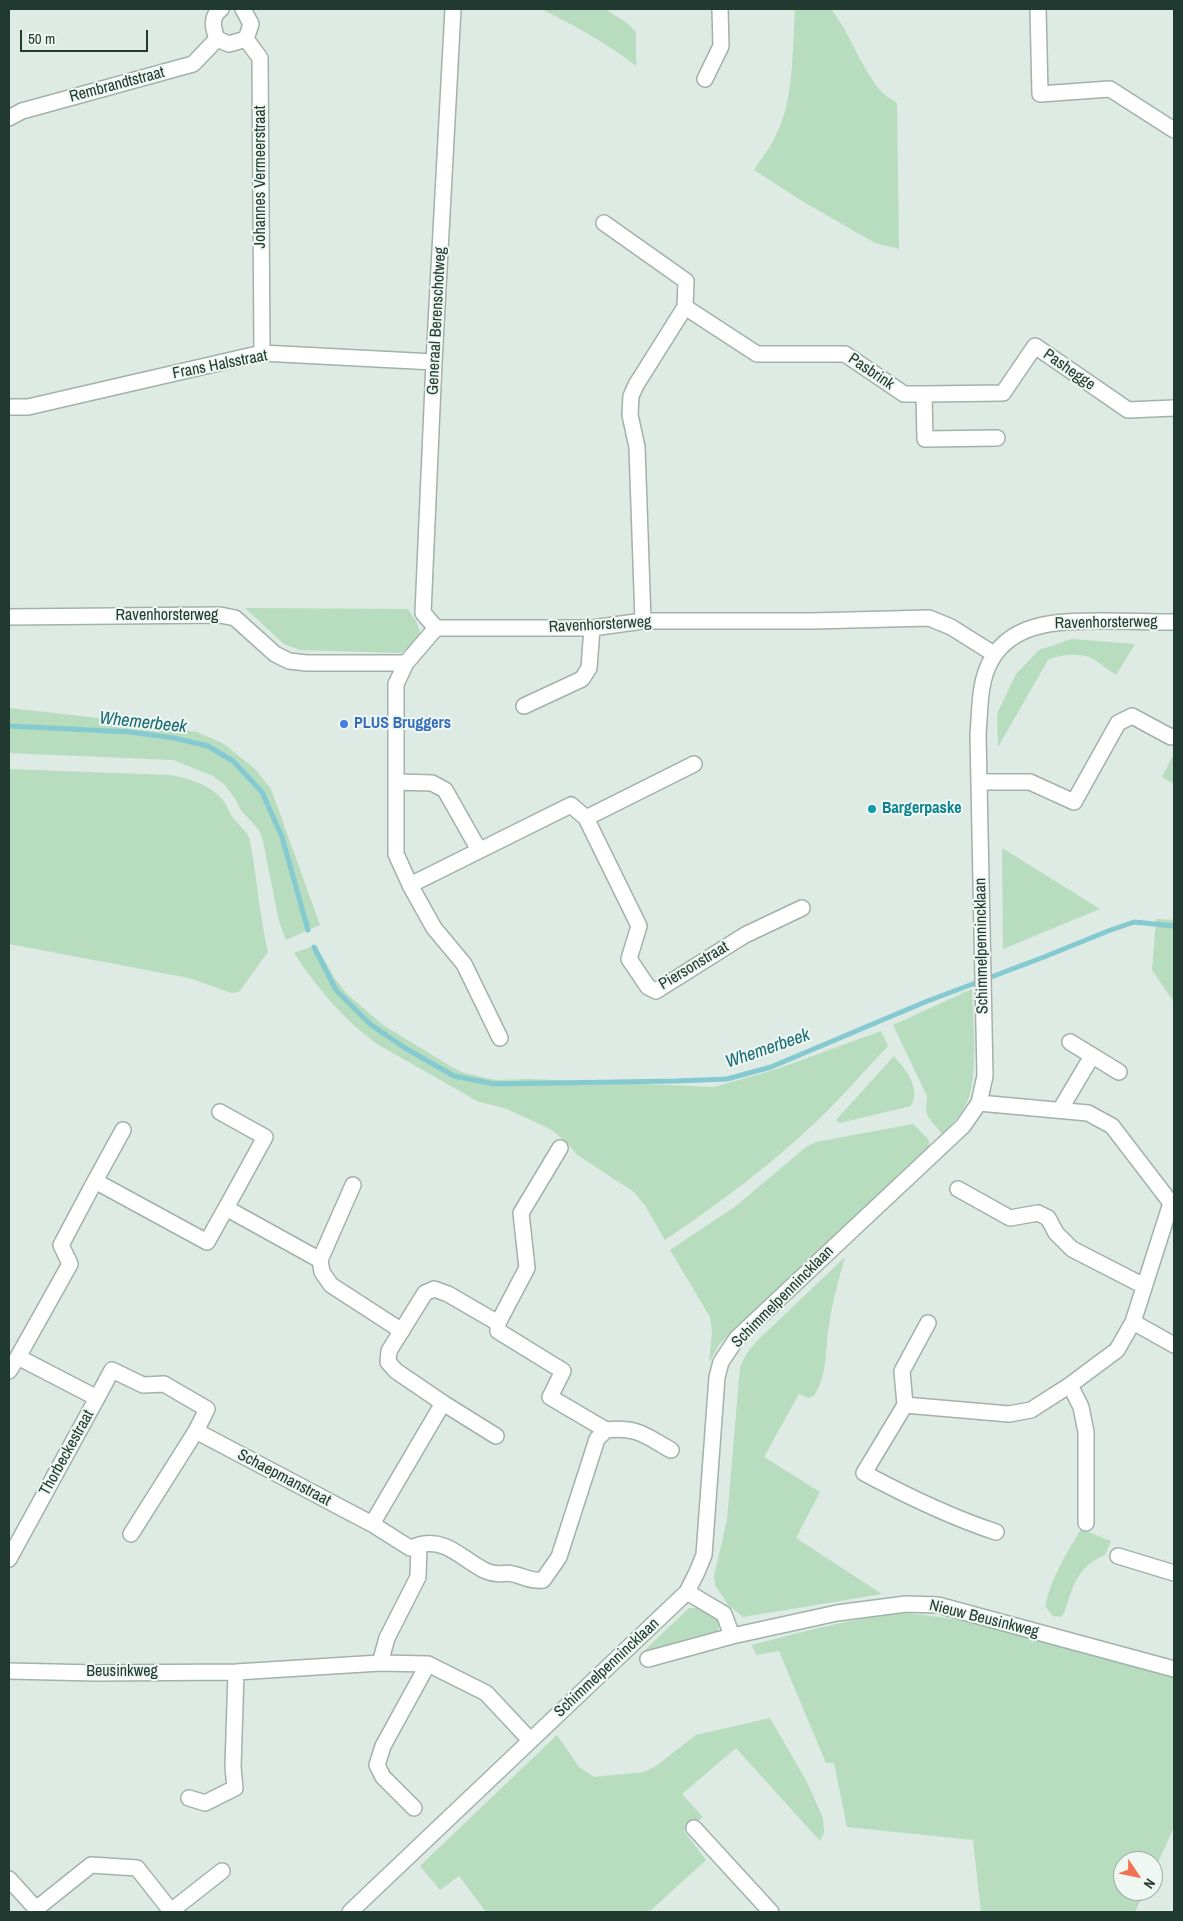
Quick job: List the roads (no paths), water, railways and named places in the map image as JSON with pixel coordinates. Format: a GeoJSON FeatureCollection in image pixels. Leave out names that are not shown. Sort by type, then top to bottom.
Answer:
{"type":"FeatureCollection","features":[{"type":"Feature","properties":{"kind":"street"},"geometry":{"type":"LineString","coordinates":[[217,10],[212,26],[217,39],[229,44],[246,39],[251,24],[243,9]]}},
{"type":"Feature","properties":{"kind":"street","name":"Generaal Berenschotweg"},"geometry":{"type":"LineString","coordinates":[[436,628],[423,613],[453,9]]}},
{"type":"Feature","properties":{"kind":"street"},"geometry":{"type":"LineString","coordinates":[[705,79],[720,46],[720,9]]}},
{"type":"Feature","properties":{"kind":"street"},"geometry":{"type":"LineString","coordinates":[[1038,9],[1040,94],[1110,90],[1174,130]]}},
{"type":"Feature","properties":{"kind":"street","name":"Rembrandtstraat"},"geometry":{"type":"LineString","coordinates":[[9,118],[22,111],[194,64],[217,39]]}},
{"type":"Feature","properties":{"kind":"street","name":"Johannes Vermeerstraat"},"geometry":{"type":"LineString","coordinates":[[246,39],[260,58],[262,353]]}},
{"type":"Feature","properties":{"kind":"street"},"geometry":{"type":"LineString","coordinates":[[604,223],[686,281],[685,307],[636,385],[632,396],[630,415],[637,447],[643,621]]}},
{"type":"Feature","properties":{"kind":"street","name":"Pasbrink"},"geometry":{"type":"LineString","coordinates":[[685,307],[757,354],[845,354],[904,394],[924,394]]}},
{"type":"Feature","properties":{"kind":"street","name":"Pashegge"},"geometry":{"type":"LineString","coordinates":[[924,394],[1003,393],[1035,346],[1128,410],[1174,408]]}},
{"type":"Feature","properties":{"kind":"street","name":"Frans Halsstraat"},"geometry":{"type":"LineString","coordinates":[[9,408],[28,407],[262,353],[434,362]]}},
{"type":"Feature","properties":{"kind":"street"},"geometry":{"type":"LineString","coordinates":[[924,394],[925,439],[997,438]]}},
{"type":"Feature","properties":{"kind":"street","name":"Ravenhorsterweg"},"geometry":{"type":"LineString","coordinates":[[9,618],[220,615],[235,618],[274,654],[289,661],[307,663],[406,663]]}},
{"type":"Feature","properties":{"kind":"street","name":"Ravenhorsterweg"},"geometry":{"type":"LineString","coordinates":[[436,628],[592,628],[643,621],[812,621],[929,618],[951,627],[994,654],[1013,636],[1037,626],[1066,621],[1174,622]]}},
{"type":"Feature","properties":{"kind":"street"},"geometry":{"type":"LineString","coordinates":[[436,628],[406,663],[396,684],[396,854],[410,885],[434,928],[464,964],[500,1038]]}},
{"type":"Feature","properties":{"kind":"street"},"geometry":{"type":"LineString","coordinates":[[524,706],[582,679],[588,668],[592,628]]}},
{"type":"Feature","properties":{"kind":"street","name":"Schimmelpennincklaan"},"geometry":{"type":"LineString","coordinates":[[350,1912],[687,1592],[704,1555],[717,1377],[721,1362],[737,1338],[962,1126],[979,1103],[985,1076],[978,734],[983,681],[994,654]]}},
{"type":"Feature","properties":{"kind":"street"},"geometry":{"type":"LineString","coordinates":[[979,782],[1030,782],[1074,802],[1118,724],[1132,716],[1174,736]]}},
{"type":"Feature","properties":{"kind":"street"},"geometry":{"type":"LineString","coordinates":[[410,885],[571,805],[586,818],[694,764]]}},
{"type":"Feature","properties":{"kind":"street"},"geometry":{"type":"LineString","coordinates":[[396,782],[432,783],[445,790],[478,850]]}},
{"type":"Feature","properties":{"kind":"street","name":"Piersonstraat"},"geometry":{"type":"LineString","coordinates":[[586,818],[639,926],[629,959],[648,987],[656,991],[745,935],[802,908]]}},
{"type":"Feature","properties":{"kind":"street"},"geometry":{"type":"LineString","coordinates":[[1070,1042],[1118,1072]]}},
{"type":"Feature","properties":{"kind":"street"},"geometry":{"type":"LineString","coordinates":[[1060,1110],[1092,1056]]}},
{"type":"Feature","properties":{"kind":"street"},"geometry":{"type":"LineString","coordinates":[[905,1405],[1009,1414],[1031,1410],[1070,1385],[1117,1350],[1132,1322],[1173,1204],[1112,1126],[1088,1112],[979,1103]]}},
{"type":"Feature","properties":{"kind":"street"},"geometry":{"type":"LineString","coordinates":[[95,1181],[207,1242],[265,1137],[220,1112]]}},
{"type":"Feature","properties":{"kind":"street"},"geometry":{"type":"LineString","coordinates":[[9,1371],[70,1264],[61,1245],[123,1130]]}},
{"type":"Feature","properties":{"kind":"street"},"geometry":{"type":"LineString","coordinates":[[560,1148],[521,1214],[527,1268],[498,1323],[498,1331],[563,1371],[550,1397],[606,1430],[622,1428],[640,1432],[671,1450]]}},
{"type":"Feature","properties":{"kind":"street"},"geometry":{"type":"LineString","coordinates":[[353,1185],[320,1260],[322,1272],[331,1284],[402,1331]]}},
{"type":"Feature","properties":{"kind":"street"},"geometry":{"type":"LineString","coordinates":[[958,1189],[1010,1218],[1038,1213],[1048,1218],[1056,1232],[1072,1248],[1144,1286]]}},
{"type":"Feature","properties":{"kind":"street"},"geometry":{"type":"LineString","coordinates":[[226,1208],[320,1260]]}},
{"type":"Feature","properties":{"kind":"street"},"geometry":{"type":"LineString","coordinates":[[496,1436],[396,1371],[388,1362],[389,1351],[425,1293],[434,1289],[448,1294],[498,1323]]}},
{"type":"Feature","properties":{"kind":"street"},"geometry":{"type":"LineString","coordinates":[[1132,1322],[1174,1345]]}},
{"type":"Feature","properties":{"kind":"street"},"geometry":{"type":"LineString","coordinates":[[928,1323],[902,1371],[905,1405],[864,1473],[925,1505],[972,1525],[996,1532]]}},
{"type":"Feature","properties":{"kind":"street","name":"Thorbeckestraat"},"geometry":{"type":"LineString","coordinates":[[9,1559],[97,1398],[18,1358]]}},
{"type":"Feature","properties":{"kind":"street"},"geometry":{"type":"LineString","coordinates":[[97,1398],[112,1370],[143,1385],[164,1384],[207,1409],[196,1431],[131,1534]]}},
{"type":"Feature","properties":{"kind":"street"},"geometry":{"type":"LineString","coordinates":[[1070,1385],[1081,1407],[1086,1432],[1086,1523]]}},
{"type":"Feature","properties":{"kind":"street"},"geometry":{"type":"LineString","coordinates":[[372,1524],[443,1403]]}},
{"type":"Feature","properties":{"kind":"street","name":"Schaepmanstraat"},"geometry":{"type":"LineString","coordinates":[[196,1431],[372,1524],[410,1548],[428,1543],[454,1550],[484,1570],[498,1575],[510,1573],[535,1581],[543,1580],[559,1557],[597,1439],[606,1430]]}},
{"type":"Feature","properties":{"kind":"street"},"geometry":{"type":"LineString","coordinates":[[419,1545],[418,1577],[387,1638],[380,1663],[428,1664],[486,1693],[530,1740]]}},
{"type":"Feature","properties":{"kind":"street"},"geometry":{"type":"LineString","coordinates":[[1118,1556],[1174,1573]]}},
{"type":"Feature","properties":{"kind":"street"},"geometry":{"type":"LineString","coordinates":[[687,1592],[724,1614],[732,1636]]}},
{"type":"Feature","properties":{"kind":"street","name":"Nieuw Beusinkweg"},"geometry":{"type":"LineString","coordinates":[[648,1659],[732,1636],[837,1613],[906,1604],[938,1605],[1174,1670]]}},
{"type":"Feature","properties":{"kind":"street","name":"Beusinkweg"},"geometry":{"type":"LineString","coordinates":[[9,1671],[96,1673],[236,1672],[380,1663]]}},
{"type":"Feature","properties":{"kind":"street"},"geometry":{"type":"LineString","coordinates":[[414,1808],[383,1777],[377,1765],[383,1746],[428,1664]]}},
{"type":"Feature","properties":{"kind":"street"},"geometry":{"type":"LineString","coordinates":[[189,1798],[205,1803],[235,1788],[233,1767],[236,1672]]}},
{"type":"Feature","properties":{"kind":"street"},"geometry":{"type":"LineString","coordinates":[[694,1828],[771,1912]]}},
{"type":"Feature","properties":{"kind":"street"},"geometry":{"type":"LineString","coordinates":[[9,1879],[38,1911],[91,1865],[137,1868],[171,1910],[222,1872]]}},
{"type":"Feature","properties":{"kind":"waterway","name":"Whemerbeek"},"geometry":{"type":"LineString","coordinates":[[9,726],[130,732],[174,738],[208,746],[233,761],[262,792],[282,837],[308,930]]}},
{"type":"Feature","properties":{"kind":"waterway","name":"Whemerbeek"},"geometry":{"type":"LineString","coordinates":[[314,947],[336,990],[370,1024],[405,1048],[454,1076],[494,1084],[676,1081],[727,1079],[771,1067],[925,1002],[1134,922],[1174,926]]}},
{"type":"Feature","properties":{"kind":"place","name":"PLUS Bruggers"},"geometry":{"type":"Point","coordinates":[344,724]}},
{"type":"Feature","properties":{"kind":"place","name":"Bargerpaske"},"geometry":{"type":"Point","coordinates":[872,809]}}]}
